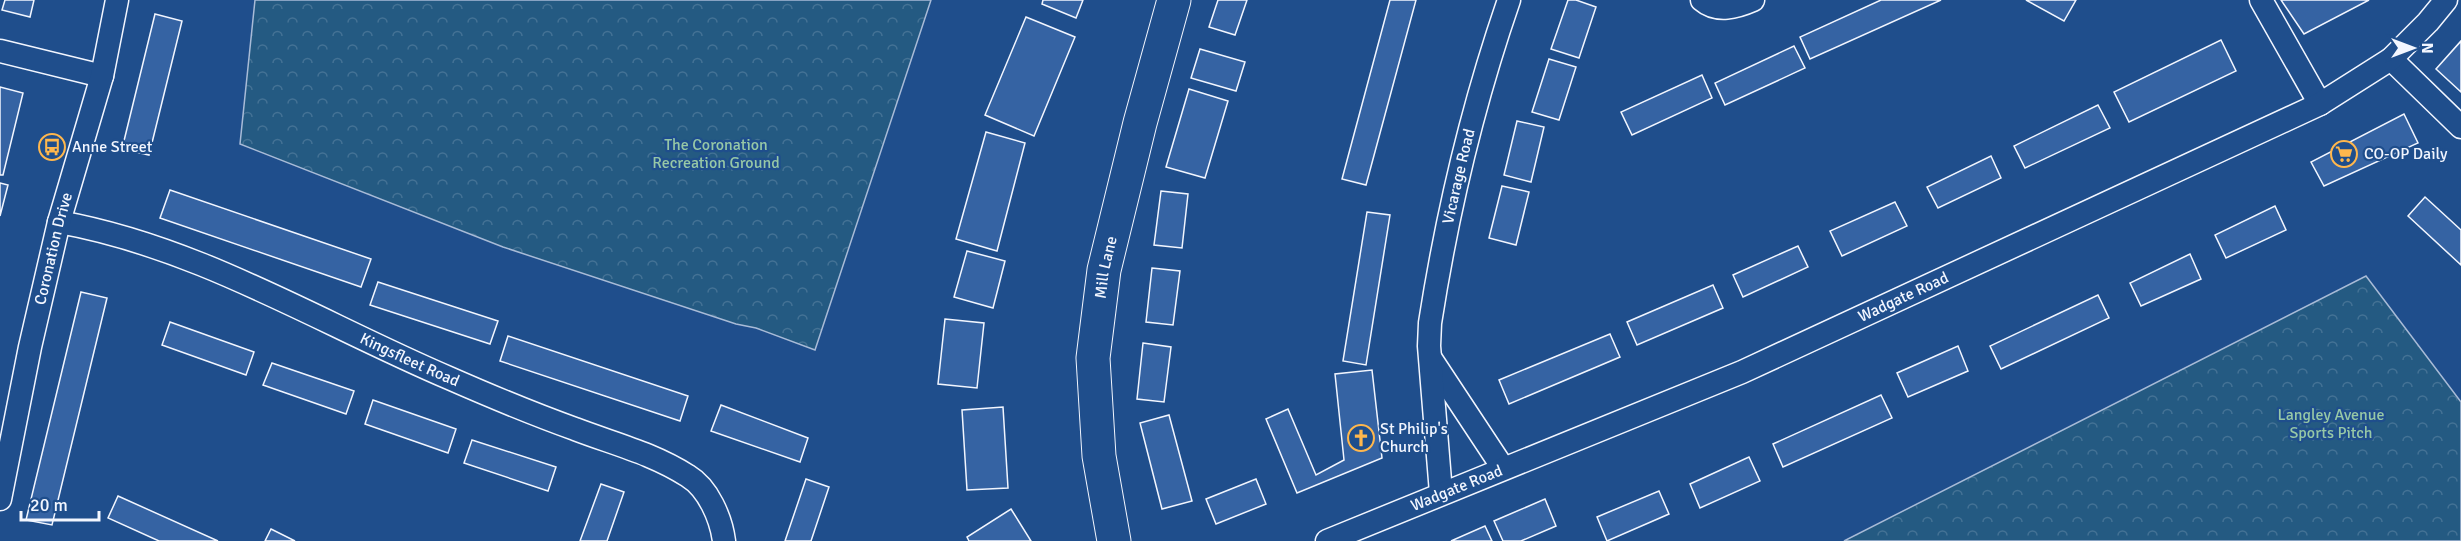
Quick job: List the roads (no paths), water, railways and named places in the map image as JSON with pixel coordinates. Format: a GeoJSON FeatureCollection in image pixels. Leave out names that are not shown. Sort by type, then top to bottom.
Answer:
{"type":"FeatureCollection","features":[{"type":"Feature","properties":{"kind":"street","name":"Coronation Drive"},"geometry":{"type":"LineString","coordinates":[[0,499],[30,347],[59,222],[102,76],[117,0]]}},
{"type":"Feature","properties":{"kind":"street","name":"Mill Lane"},"geometry":{"type":"LineString","coordinates":[[1114,541],[1099,456],[1093,358],[1104,270],[1140,123],[1174,0]]}},
{"type":"Feature","properties":{"kind":"street","name":"Vicarage Road"},"geometry":{"type":"LineString","coordinates":[[1441,494],[1430,357],[1432,309],[1465,151],[1479,95],[1509,0]]}},
{"type":"Feature","properties":{"kind":"street"},"geometry":{"type":"LineString","coordinates":[[1702,0],[1711,7],[1720,8],[1753,0]]}},
{"type":"Feature","properties":{"kind":"street"},"geometry":{"type":"LineString","coordinates":[[2261,0],[2320,104]]}},
{"type":"Feature","properties":{"kind":"street","name":"Wadgate Road"},"geometry":{"type":"LineString","coordinates":[[1327,541],[1359,535],[1441,494],[1742,372],[2320,104],[2391,59],[2428,22],[2446,0]]}},
{"type":"Feature","properties":{"kind":"street"},"geometry":{"type":"LineString","coordinates":[[0,51],[102,76]]}},
{"type":"Feature","properties":{"kind":"street"},"geometry":{"type":"LineString","coordinates":[[2391,59],[2461,127]]}},
{"type":"Feature","properties":{"kind":"street","name":"Kingsfleet Road"},"geometry":{"type":"LineString","coordinates":[[59,222],[128,238],[201,263],[448,378],[576,430],[645,453],[690,477],[706,494],[716,513],[724,541]]}},
{"type":"Feature","properties":{"kind":"street"},"geometry":{"type":"LineString","coordinates":[[1430,357],[1503,468]]}},
{"type":"Feature","properties":{"kind":"place","name":"Anne Street"},"geometry":{"type":"Point","coordinates":[52,147]}},
{"type":"Feature","properties":{"kind":"place","name":"CO-OP Daily"},"geometry":{"type":"Point","coordinates":[2344,154]}},
{"type":"Feature","properties":{"kind":"place","name":"St Philip's Church"},"geometry":{"type":"Point","coordinates":[1361,438]}},
{"type":"Feature","properties":{"kind":"park label","name":"The Coronation Recreation Ground"},"geometry":{"type":"Point","coordinates":[716,154]}},
{"type":"Feature","properties":{"kind":"park label","name":"Langley Avenue Sports Pitch"},"geometry":{"type":"Point","coordinates":[2331,424]}}]}
